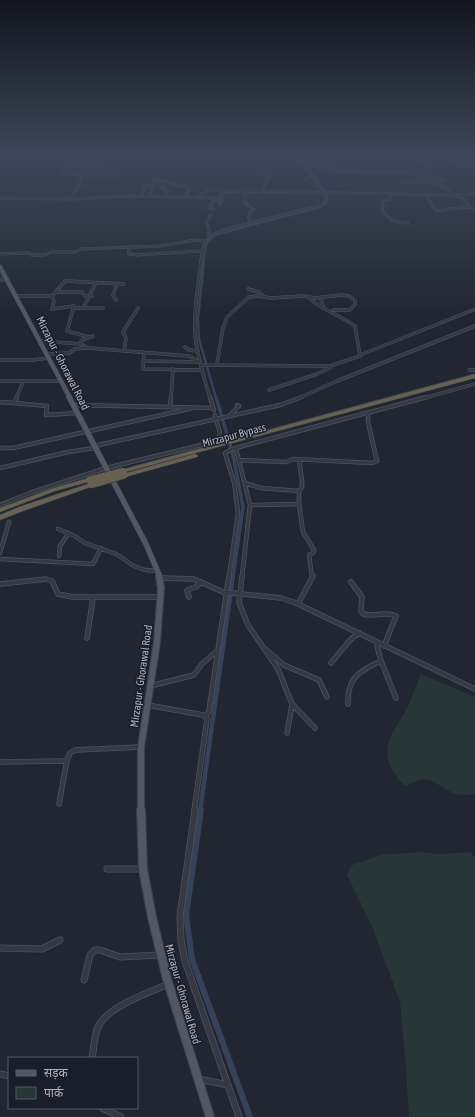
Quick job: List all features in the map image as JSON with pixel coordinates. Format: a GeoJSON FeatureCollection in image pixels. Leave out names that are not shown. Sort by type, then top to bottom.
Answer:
{"type":"FeatureCollection","features":[{"type":"Feature","properties":{"kind":"highway","name":"Mirzapur Bypass"},"geometry":{"type":"LineString","coordinates":[[124,473],[475,376]]}},
{"type":"Feature","properties":{"kind":"highway","name":"Mirzapur Bypass"},"geometry":{"type":"LineString","coordinates":[[0,518],[90,482],[475,380]]}},
{"type":"Feature","properties":{"kind":"highway"},"geometry":{"type":"LineString","coordinates":[[0,510],[53,490],[90,482]]}},
{"type":"Feature","properties":{"kind":"main road","name":"Mirzapur - Ghorawal Road"},"geometry":{"type":"LineString","coordinates":[[1,270],[3,280],[16,296],[146,544],[160,578],[161,597],[157,642],[141,747],[141,829],[143,869],[146,889],[169,984],[210,1117]]}},
{"type":"Feature","properties":{"kind":"street"},"geometry":{"type":"LineString","coordinates":[[210,207],[214,209]]}},
{"type":"Feature","properties":{"kind":"street"},"geometry":{"type":"LineString","coordinates":[[251,207],[254,209],[249,214],[249,219],[253,223]]}},
{"type":"Feature","properties":{"kind":"street"},"geometry":{"type":"LineString","coordinates":[[73,405],[93,404],[214,409],[200,363],[195,335],[195,318],[201,251],[204,241],[209,236],[220,231],[317,207]]}},
{"type":"Feature","properties":{"kind":"street"},"geometry":{"type":"LineString","coordinates":[[382,207],[382,212],[393,220],[408,223]]}},
{"type":"Feature","properties":{"kind":"street"},"geometry":{"type":"LineString","coordinates":[[434,207],[436,210],[471,208],[475,210]]}},
{"type":"Feature","properties":{"kind":"street"},"geometry":{"type":"LineString","coordinates":[[209,236],[209,228],[206,222],[212,215]]}},
{"type":"Feature","properties":{"kind":"street"},"geometry":{"type":"LineString","coordinates":[[0,254],[29,253],[31,255],[44,255],[50,252],[74,252],[81,249],[160,246],[195,240],[204,241]]}},
{"type":"Feature","properties":{"kind":"street"},"geometry":{"type":"LineString","coordinates":[[129,247],[129,254],[137,255],[201,251]]}},
{"type":"Feature","properties":{"kind":"street"},"geometry":{"type":"LineString","coordinates":[[16,296],[52,296],[57,292],[64,281],[124,284]]}},
{"type":"Feature","properties":{"kind":"street"},"geometry":{"type":"LineString","coordinates":[[83,308],[92,296],[96,283]]}},
{"type":"Feature","properties":{"kind":"street"},"geometry":{"type":"LineString","coordinates":[[116,300],[113,295],[117,284]]}},
{"type":"Feature","properties":{"kind":"street"},"geometry":{"type":"LineString","coordinates":[[248,289],[271,298],[318,298],[342,295],[349,296],[355,302],[349,310],[325,308]]}},
{"type":"Feature","properties":{"kind":"street"},"geometry":{"type":"LineString","coordinates":[[57,292],[82,292],[85,296],[92,296]]}},
{"type":"Feature","properties":{"kind":"street"},"geometry":{"type":"LineString","coordinates":[[52,296],[54,300],[52,309],[74,305],[74,308],[103,308]]}},
{"type":"Feature","properties":{"kind":"street"},"geometry":{"type":"LineString","coordinates":[[217,364],[222,330],[227,317],[249,297],[264,296]]}},
{"type":"Feature","properties":{"kind":"street"},"geometry":{"type":"LineString","coordinates":[[308,297],[312,302],[339,315],[355,326],[360,355]]}},
{"type":"Feature","properties":{"kind":"street"},"geometry":{"type":"LineString","coordinates":[[322,300],[325,308]]}},
{"type":"Feature","properties":{"kind":"street"},"geometry":{"type":"LineString","coordinates":[[74,308],[68,332],[89,337]]}},
{"type":"Feature","properties":{"kind":"street"},"geometry":{"type":"LineString","coordinates":[[124,351],[126,338],[123,332],[138,308]]}},
{"type":"Feature","properties":{"kind":"street"},"geometry":{"type":"LineString","coordinates":[[269,390],[318,374],[332,366],[475,309]]}},
{"type":"Feature","properties":{"kind":"street"},"geometry":{"type":"LineString","coordinates":[[0,468],[270,408],[310,395],[337,380],[417,350],[475,326]]}},
{"type":"Feature","properties":{"kind":"street"},"geometry":{"type":"LineString","coordinates":[[80,343],[93,336]]}},
{"type":"Feature","properties":{"kind":"street"},"geometry":{"type":"LineString","coordinates":[[40,341],[80,343],[86,348]]}},
{"type":"Feature","properties":{"kind":"street"},"geometry":{"type":"LineString","coordinates":[[185,347],[190,350],[198,351]]}},
{"type":"Feature","properties":{"kind":"street"},"geometry":{"type":"LineString","coordinates":[[0,360],[33,360],[47,356],[69,353],[75,349],[86,348],[189,356],[205,365],[332,366]]}},
{"type":"Feature","properties":{"kind":"street"},"geometry":{"type":"LineString","coordinates":[[144,352],[144,369],[202,370]]}},
{"type":"Feature","properties":{"kind":"street"},"geometry":{"type":"LineString","coordinates":[[144,361],[200,363]]}},
{"type":"Feature","properties":{"kind":"street"},"geometry":{"type":"LineString","coordinates":[[170,407],[173,369]]}},
{"type":"Feature","properties":{"kind":"street"},"geometry":{"type":"LineString","coordinates":[[469,370],[475,370]]}},
{"type":"Feature","properties":{"kind":"street"},"geometry":{"type":"LineString","coordinates":[[0,381],[61,381]]}},
{"type":"Feature","properties":{"kind":"street"},"geometry":{"type":"LineString","coordinates":[[14,403],[23,382]]}},
{"type":"Feature","properties":{"kind":"street"},"geometry":{"type":"LineString","coordinates":[[239,1117],[188,971],[181,940],[180,916],[206,716],[209,711],[228,592],[238,514],[238,492],[228,459],[225,454],[227,451],[234,449],[475,384]]}},
{"type":"Feature","properties":{"kind":"street"},"geometry":{"type":"LineString","coordinates":[[0,402],[47,406],[46,415],[77,413]]}},
{"type":"Feature","properties":{"kind":"street"},"geometry":{"type":"LineString","coordinates":[[229,417],[239,406],[237,405]]}},
{"type":"Feature","properties":{"kind":"street"},"geometry":{"type":"LineString","coordinates":[[0,451],[193,408]]}},
{"type":"Feature","properties":{"kind":"street"},"geometry":{"type":"LineString","coordinates":[[238,460],[286,462],[300,460],[376,462],[367,413]]}},
{"type":"Feature","properties":{"kind":"street"},"geometry":{"type":"LineString","coordinates":[[0,505],[106,468],[218,441],[220,433],[218,419],[215,415]]}},
{"type":"Feature","properties":{"kind":"street"},"geometry":{"type":"LineString","coordinates":[[0,448],[5,449]]}},
{"type":"Feature","properties":{"kind":"street"},"geometry":{"type":"LineString","coordinates":[[234,449],[245,483],[250,505],[238,594],[240,603],[248,625],[278,669],[292,704],[315,728]]}},
{"type":"Feature","properties":{"kind":"street"},"geometry":{"type":"LineString","coordinates":[[298,604],[306,588],[313,579],[309,555],[313,553],[314,550],[304,535],[299,504],[298,491],[302,484],[300,460]]}},
{"type":"Feature","properties":{"kind":"street"},"geometry":{"type":"LineString","coordinates":[[245,483],[261,488],[298,491]]}},
{"type":"Feature","properties":{"kind":"street"},"geometry":{"type":"LineString","coordinates":[[250,505],[299,504]]}},
{"type":"Feature","properties":{"kind":"street"},"geometry":{"type":"LineString","coordinates":[[0,553],[9,522]]}},
{"type":"Feature","properties":{"kind":"street"},"geometry":{"type":"LineString","coordinates":[[58,529],[73,535],[85,544],[116,554],[134,566],[145,570],[158,571]]}},
{"type":"Feature","properties":{"kind":"street"},"geometry":{"type":"LineString","coordinates":[[59,556],[60,546],[68,534]]}},
{"type":"Feature","properties":{"kind":"street"},"geometry":{"type":"LineString","coordinates":[[0,558],[94,564],[101,548]]}},
{"type":"Feature","properties":{"kind":"street"},"geometry":{"type":"LineString","coordinates":[[160,578],[194,579],[228,592],[281,598],[298,604],[475,689]]}},
{"type":"Feature","properties":{"kind":"street"},"geometry":{"type":"LineString","coordinates":[[0,584],[12,585],[45,579],[52,581],[56,592],[61,595],[93,598],[161,597]]}},
{"type":"Feature","properties":{"kind":"street"},"geometry":{"type":"LineString","coordinates":[[189,597],[187,590],[196,587],[201,582]]}},
{"type":"Feature","properties":{"kind":"street"},"geometry":{"type":"LineString","coordinates":[[351,582],[352,586],[362,597],[361,611],[363,614],[377,616],[390,614],[396,616],[395,624],[391,628],[384,646]]}},
{"type":"Feature","properties":{"kind":"street"},"geometry":{"type":"LineString","coordinates":[[87,638],[93,598]]}},
{"type":"Feature","properties":{"kind":"street"},"geometry":{"type":"LineString","coordinates":[[331,663],[344,647],[359,633]]}},
{"type":"Feature","properties":{"kind":"street"},"geometry":{"type":"LineString","coordinates":[[376,642],[381,661],[396,698]]}},
{"type":"Feature","properties":{"kind":"street"},"geometry":{"type":"LineString","coordinates":[[262,647],[284,665],[319,680],[327,697]]}},
{"type":"Feature","properties":{"kind":"street"},"geometry":{"type":"LineString","coordinates":[[150,686],[197,674],[202,664],[218,650]]}},
{"type":"Feature","properties":{"kind":"street"},"geometry":{"type":"LineString","coordinates":[[348,704],[347,692],[358,673],[364,668],[381,661]]}},
{"type":"Feature","properties":{"kind":"street"},"geometry":{"type":"LineString","coordinates":[[287,733],[292,704]]}},
{"type":"Feature","properties":{"kind":"street"},"geometry":{"type":"LineString","coordinates":[[147,705],[206,716]]}},
{"type":"Feature","properties":{"kind":"street"},"geometry":{"type":"LineString","coordinates":[[59,804],[67,760],[70,753],[75,750],[141,747]]}},
{"type":"Feature","properties":{"kind":"street"},"geometry":{"type":"LineString","coordinates":[[0,762],[60,762],[67,760]]}},
{"type":"Feature","properties":{"kind":"street"},"geometry":{"type":"LineString","coordinates":[[107,868],[143,869]]}},
{"type":"Feature","properties":{"kind":"street"},"geometry":{"type":"LineString","coordinates":[[0,948],[42,949],[60,940]]}},
{"type":"Feature","properties":{"kind":"street"},"geometry":{"type":"LineString","coordinates":[[84,980],[90,955],[95,950],[120,956],[161,954]]}},
{"type":"Feature","properties":{"kind":"street"},"geometry":{"type":"LineString","coordinates":[[92,1057],[97,1028],[102,1020],[122,1005],[143,994],[169,984]]}},
{"type":"Feature","properties":{"kind":"street"},"geometry":{"type":"LineString","coordinates":[[198,1079],[228,1085]]}},
{"type":"Feature","properties":{"kind":"street"},"geometry":{"type":"LineString","coordinates":[[104,1109],[121,1117]]}},
{"type":"Feature","properties":{"kind":"green space"},"geometry":{"type":"Polygon","coordinates":[[[421,674],[475,697],[475,795],[455,794],[431,780],[422,780],[406,786],[401,782],[392,769],[388,760],[388,744],[410,702],[421,674]]]}},
{"type":"Feature","properties":{"kind":"green space"},"geometry":{"type":"Polygon","coordinates":[[[420,852],[438,854],[470,852],[475,857],[475,1117],[409,1117],[400,1002],[372,926],[347,875],[352,865],[381,855],[420,852]]]}},
{"type":"Feature","properties":{"kind":"waterway"},"geometry":{"type":"LineString","coordinates":[[204,261],[206,246],[209,240],[215,235],[320,207]]}},
{"type":"Feature","properties":{"kind":"waterway"},"geometry":{"type":"LineString","coordinates":[[204,260],[198,319],[199,339],[216,398]]}},
{"type":"Feature","properties":{"kind":"waterway"},"geometry":{"type":"LineString","coordinates":[[216,397],[233,455],[243,507],[233,577]]}},
{"type":"Feature","properties":{"kind":"waterway"},"geometry":{"type":"LineString","coordinates":[[200,811],[233,576]]}},
{"type":"Feature","properties":{"kind":"waterway"},"geometry":{"type":"LineString","coordinates":[[201,810],[186,915],[192,959],[250,1117]]}}]}
